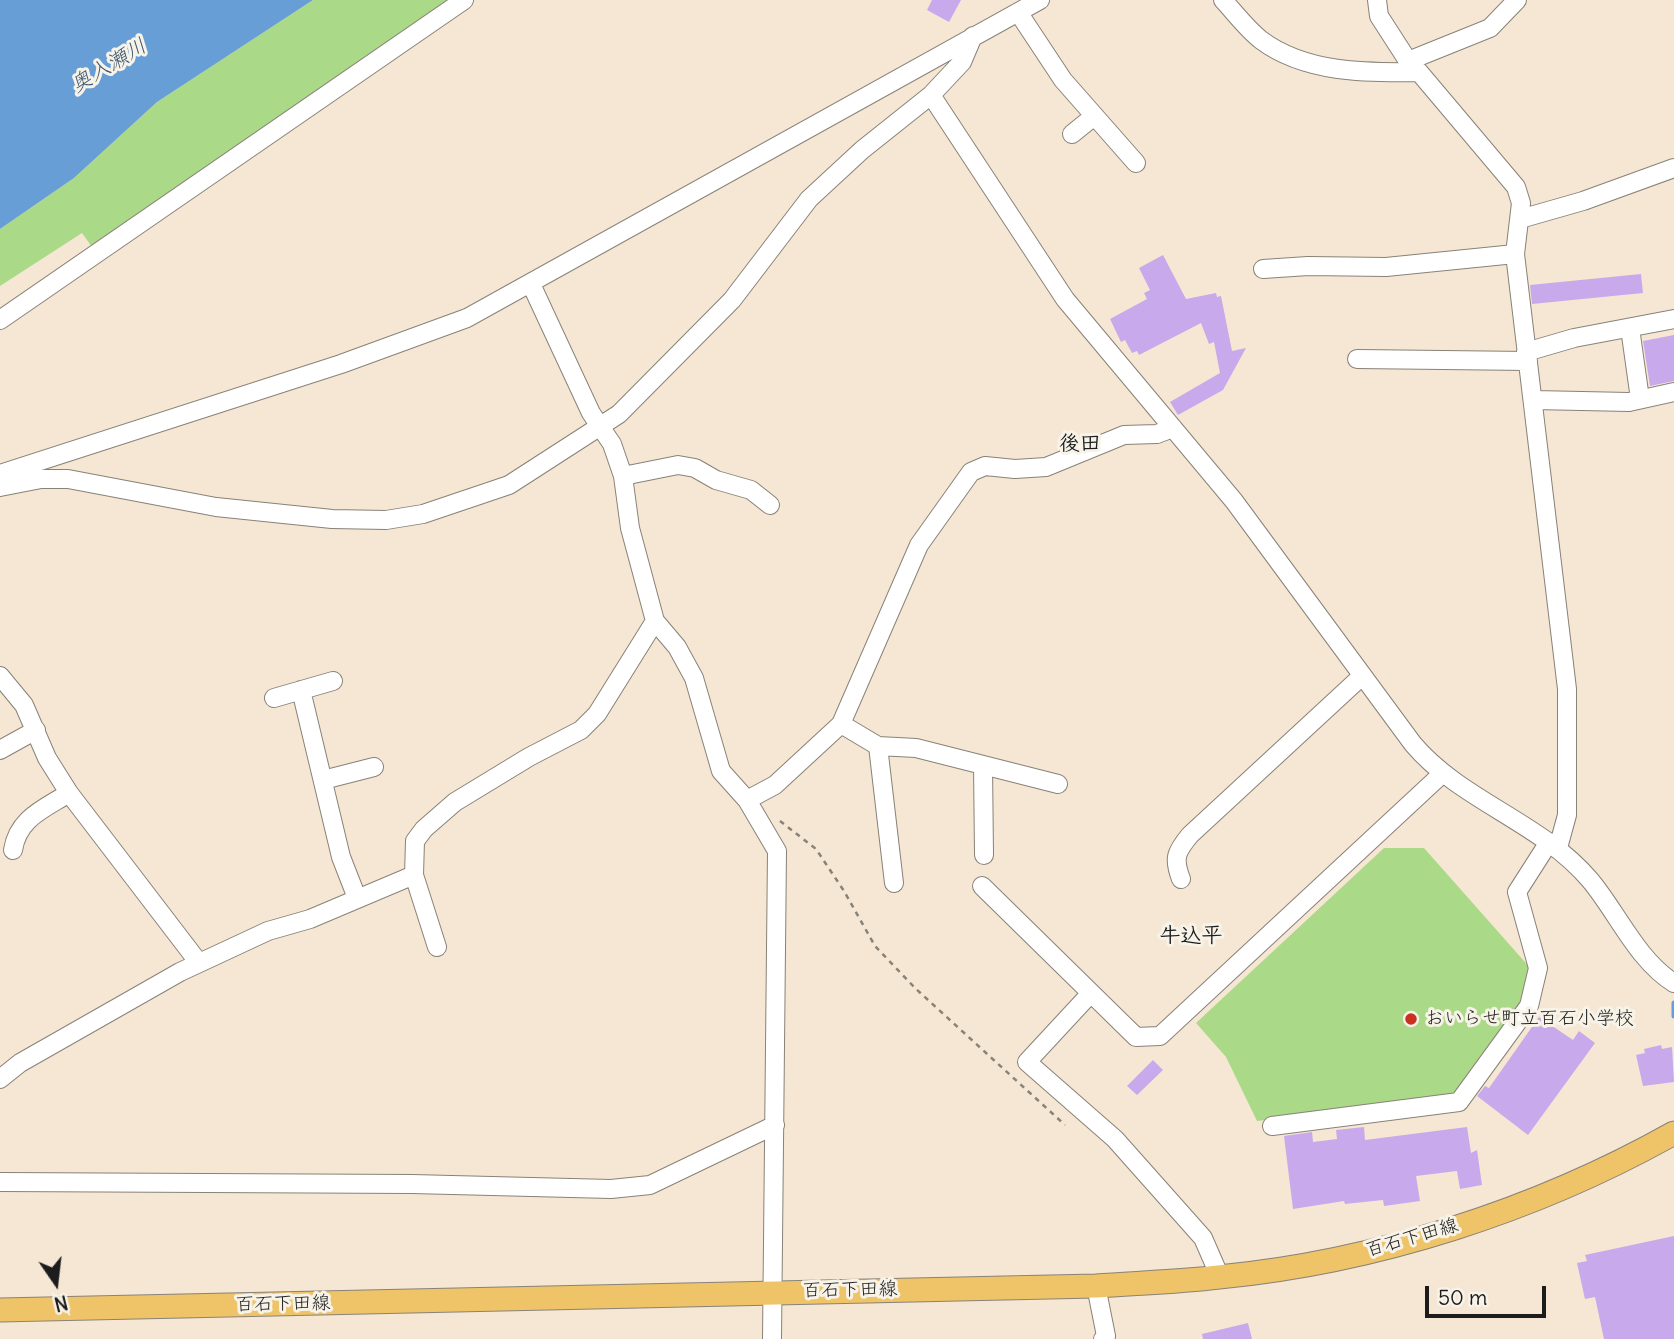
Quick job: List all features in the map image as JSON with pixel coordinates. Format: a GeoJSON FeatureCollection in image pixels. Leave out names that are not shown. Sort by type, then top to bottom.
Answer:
{"type":"FeatureCollection","features":[{"type":"Feature","properties":{"kind":"main road","name":"百石下田線"},"geometry":{"type":"LineString","coordinates":[[0,1310],[1096,1286],[1220,1277],[1338,1258],[1447,1230],[1559,1188],[1674,1133]]}},
{"type":"Feature","properties":{"kind":"street"},"geometry":{"type":"LineString","coordinates":[[0,320],[464,0]]}},
{"type":"Feature","properties":{"kind":"street"},"geometry":{"type":"LineString","coordinates":[[0,474],[429,334],[467,318],[1040,0]]}},
{"type":"Feature","properties":{"kind":"street"},"geometry":{"type":"LineString","coordinates":[[1223,0],[1261,40],[1286,54],[1339,69],[1408,66],[1490,28],[1517,0]]}},
{"type":"Feature","properties":{"kind":"street"},"geometry":{"type":"LineString","coordinates":[[1272,1126],[1459,1102],[1529,1006],[1538,968],[1517,892],[1554,845],[1567,815],[1567,690],[1515,254],[1521,203],[1516,187],[1419,72],[1408,66],[1380,16],[1377,0]]}},
{"type":"Feature","properties":{"kind":"street"},"geometry":{"type":"LineString","coordinates":[[1018,12],[1063,80],[1136,163]]}},
{"type":"Feature","properties":{"kind":"street"},"geometry":{"type":"LineString","coordinates":[[0,487],[41,479],[68,479],[151,497],[216,506],[332,519],[386,520],[423,514],[509,485],[602,428],[732,300],[809,199],[862,150],[931,95],[962,61],[973,36]]}},
{"type":"Feature","properties":{"kind":"street"},"geometry":{"type":"LineString","coordinates":[[931,95],[1065,299],[1242,512],[1413,744],[1443,773],[1554,845],[1589,879],[1648,959],[1674,983]]}},
{"type":"Feature","properties":{"kind":"street"},"geometry":{"type":"LineString","coordinates":[[1072,134],[1093,117]]}},
{"type":"Feature","properties":{"kind":"street"},"geometry":{"type":"LineString","coordinates":[[1520,219],[1583,201],[1674,168]]}},
{"type":"Feature","properties":{"kind":"street"},"geometry":{"type":"LineString","coordinates":[[1263,269],[1307,266],[1386,267],[1515,254]]}},
{"type":"Feature","properties":{"kind":"street"},"geometry":{"type":"LineString","coordinates":[[531,284],[623,476],[630,527],[656,621],[677,648],[694,678],[721,771],[755,797],[777,851],[772,1339]]}},
{"type":"Feature","properties":{"kind":"street"},"geometry":{"type":"LineString","coordinates":[[1357,359],[1527,357],[1574,338],[1674,318]]}},
{"type":"Feature","properties":{"kind":"street"},"geometry":{"type":"LineString","coordinates":[[1630,328],[1640,399]]}},
{"type":"Feature","properties":{"kind":"street"},"geometry":{"type":"LineString","coordinates":[[1534,400],[1640,399],[1674,392]]}},
{"type":"Feature","properties":{"kind":"street"},"geometry":{"type":"LineString","coordinates":[[755,797],[841,724],[919,545],[971,472],[985,466],[1015,469],[1046,467],[1124,435],[1157,434],[1172,428]]}},
{"type":"Feature","properties":{"kind":"street"},"geometry":{"type":"LineString","coordinates":[[623,476],[678,466],[695,468],[716,480],[751,490],[769,505]]}},
{"type":"Feature","properties":{"kind":"street"},"geometry":{"type":"LineString","coordinates":[[436,947],[414,875],[415,841],[424,829],[455,802],[529,757],[581,730],[597,714],[656,621]]}},
{"type":"Feature","properties":{"kind":"street"},"geometry":{"type":"LineString","coordinates":[[0,676],[24,705],[47,758],[69,793],[199,963]]}},
{"type":"Feature","properties":{"kind":"street"},"geometry":{"type":"LineString","coordinates":[[1181,879],[1175,862],[1176,852],[1190,835],[1363,676]]}},
{"type":"Feature","properties":{"kind":"street"},"geometry":{"type":"LineString","coordinates":[[274,698],[333,681]]}},
{"type":"Feature","properties":{"kind":"street"},"geometry":{"type":"LineString","coordinates":[[301,690],[341,858],[357,898]]}},
{"type":"Feature","properties":{"kind":"street"},"geometry":{"type":"LineString","coordinates":[[841,724],[878,746],[916,748],[1058,784]]}},
{"type":"Feature","properties":{"kind":"street"},"geometry":{"type":"LineString","coordinates":[[0,750],[37,730]]}},
{"type":"Feature","properties":{"kind":"street"},"geometry":{"type":"LineString","coordinates":[[878,746],[894,883]]}},
{"type":"Feature","properties":{"kind":"street"},"geometry":{"type":"LineString","coordinates":[[983,765],[984,855]]}},
{"type":"Feature","properties":{"kind":"street"},"geometry":{"type":"LineString","coordinates":[[323,780],[374,767]]}},
{"type":"Feature","properties":{"kind":"street"},"geometry":{"type":"LineString","coordinates":[[982,886],[1136,1037],[1160,1036],[1443,773]]}},
{"type":"Feature","properties":{"kind":"street"},"geometry":{"type":"LineString","coordinates":[[13,850],[16,833],[29,819],[69,793]]}},
{"type":"Feature","properties":{"kind":"street"},"geometry":{"type":"LineString","coordinates":[[0,1079],[20,1063],[150,987],[268,931],[310,919],[414,875]]}},
{"type":"Feature","properties":{"kind":"street"},"geometry":{"type":"LineString","coordinates":[[1091,993],[1027,1062],[1115,1139],[1203,1238],[1220,1277]]}},
{"type":"Feature","properties":{"kind":"street"},"geometry":{"type":"LineString","coordinates":[[0,1182],[412,1184],[611,1189],[650,1185],[775,1125]]}},
{"type":"Feature","properties":{"kind":"street"},"geometry":{"type":"LineString","coordinates":[[1096,1286],[1106,1336],[1103,1339]]}},
{"type":"Feature","properties":{"kind":"path"},"geometry":{"type":"LineString","coordinates":[[755,797],[774,817],[816,849],[875,946],[916,989],[1065,1125]]}},
{"type":"Feature","properties":{"kind":"green space"},"geometry":{"type":"Polygon","coordinates":[[[313,0],[450,0],[92,247],[82,233],[0,286],[0,229],[74,178],[157,102],[313,0]]]}},
{"type":"Feature","properties":{"kind":"green space"},"geometry":{"type":"Polygon","coordinates":[[[1384,848],[1424,848],[1532,970],[1524,1000],[1463,1088],[1447,1099],[1257,1121],[1226,1057],[1196,1023],[1384,848]]]}},
{"type":"Feature","properties":{"kind":"water","name":"奥入瀬川"},"geometry":{"type":"Polygon","coordinates":[[[0,0],[313,0],[157,102],[74,178],[0,229],[0,0]]]}},
{"type":"Feature","properties":{"kind":"building"},"geometry":{"type":"Polygon","coordinates":[[[932,0],[961,0],[949,22],[927,10],[932,0]]]}},
{"type":"Feature","properties":{"kind":"building"},"geometry":{"type":"Polygon","coordinates":[[[1163,255],[1186,299],[1216,293],[1217,297],[1221,296],[1232,351],[1246,348],[1223,390],[1178,415],[1170,402],[1220,373],[1214,342],[1209,344],[1201,323],[1139,355],[1137,351],[1132,353],[1125,340],[1121,342],[1110,319],[1147,299],[1144,293],[1150,290],[1139,268],[1163,255]]]}},
{"type":"Feature","properties":{"kind":"building"},"geometry":{"type":"Polygon","coordinates":[[[1641,274],[1643,293],[1532,304],[1530,285],[1641,274]]]}},
{"type":"Feature","properties":{"kind":"building"},"geometry":{"type":"Polygon","coordinates":[[[1674,335],[1674,381],[1650,386],[1643,341],[1674,335]]]}},
{"type":"Feature","properties":{"kind":"building"},"geometry":{"type":"Polygon","coordinates":[[[1539,1017],[1573,1040],[1579,1031],[1595,1043],[1528,1135],[1477,1096],[1485,1086],[1489,1088],[1539,1017]]]}},
{"type":"Feature","properties":{"kind":"building"},"geometry":{"type":"Polygon","coordinates":[[[1661,1045],[1662,1049],[1672,1047],[1674,1082],[1643,1086],[1636,1055],[1645,1053],[1644,1049],[1661,1045]]]}},
{"type":"Feature","properties":{"kind":"building"},"geometry":{"type":"Polygon","coordinates":[[[1153,1060],[1163,1070],[1137,1095],[1127,1086],[1153,1060]]]}},
{"type":"Feature","properties":{"kind":"building"},"geometry":{"type":"Polygon","coordinates":[[[1364,1127],[1365,1140],[1467,1127],[1471,1153],[1477,1150],[1482,1185],[1460,1189],[1457,1171],[1416,1176],[1420,1201],[1384,1206],[1383,1200],[1345,1204],[1344,1201],[1293,1209],[1284,1136],[1312,1132],[1313,1142],[1337,1139],[1336,1130],[1364,1127]]]}},
{"type":"Feature","properties":{"kind":"building"},"geometry":{"type":"Polygon","coordinates":[[[1674,1236],[1674,1339],[1604,1339],[1595,1297],[1585,1299],[1577,1263],[1587,1261],[1585,1255],[1674,1236]]]}},
{"type":"Feature","properties":{"kind":"building"},"geometry":{"type":"Polygon","coordinates":[[[1248,1323],[1252,1339],[1203,1339],[1202,1334],[1248,1323]]]}},
{"type":"Feature","properties":{"kind":"waterway"},"geometry":{"type":"LineString","coordinates":[[1674,1003],[1674,1016]]}},
{"type":"Feature","properties":{"kind":"place","name":"おいらせ町立百石小学校"},"geometry":{"type":"Point","coordinates":[1411,1019]}},
{"type":"Feature","properties":{"kind":"district","name":"後田"},"geometry":{"type":"Point","coordinates":[1080,444]}},
{"type":"Feature","properties":{"kind":"district","name":"牛込平"},"geometry":{"type":"Point","coordinates":[1191,936]}}]}
